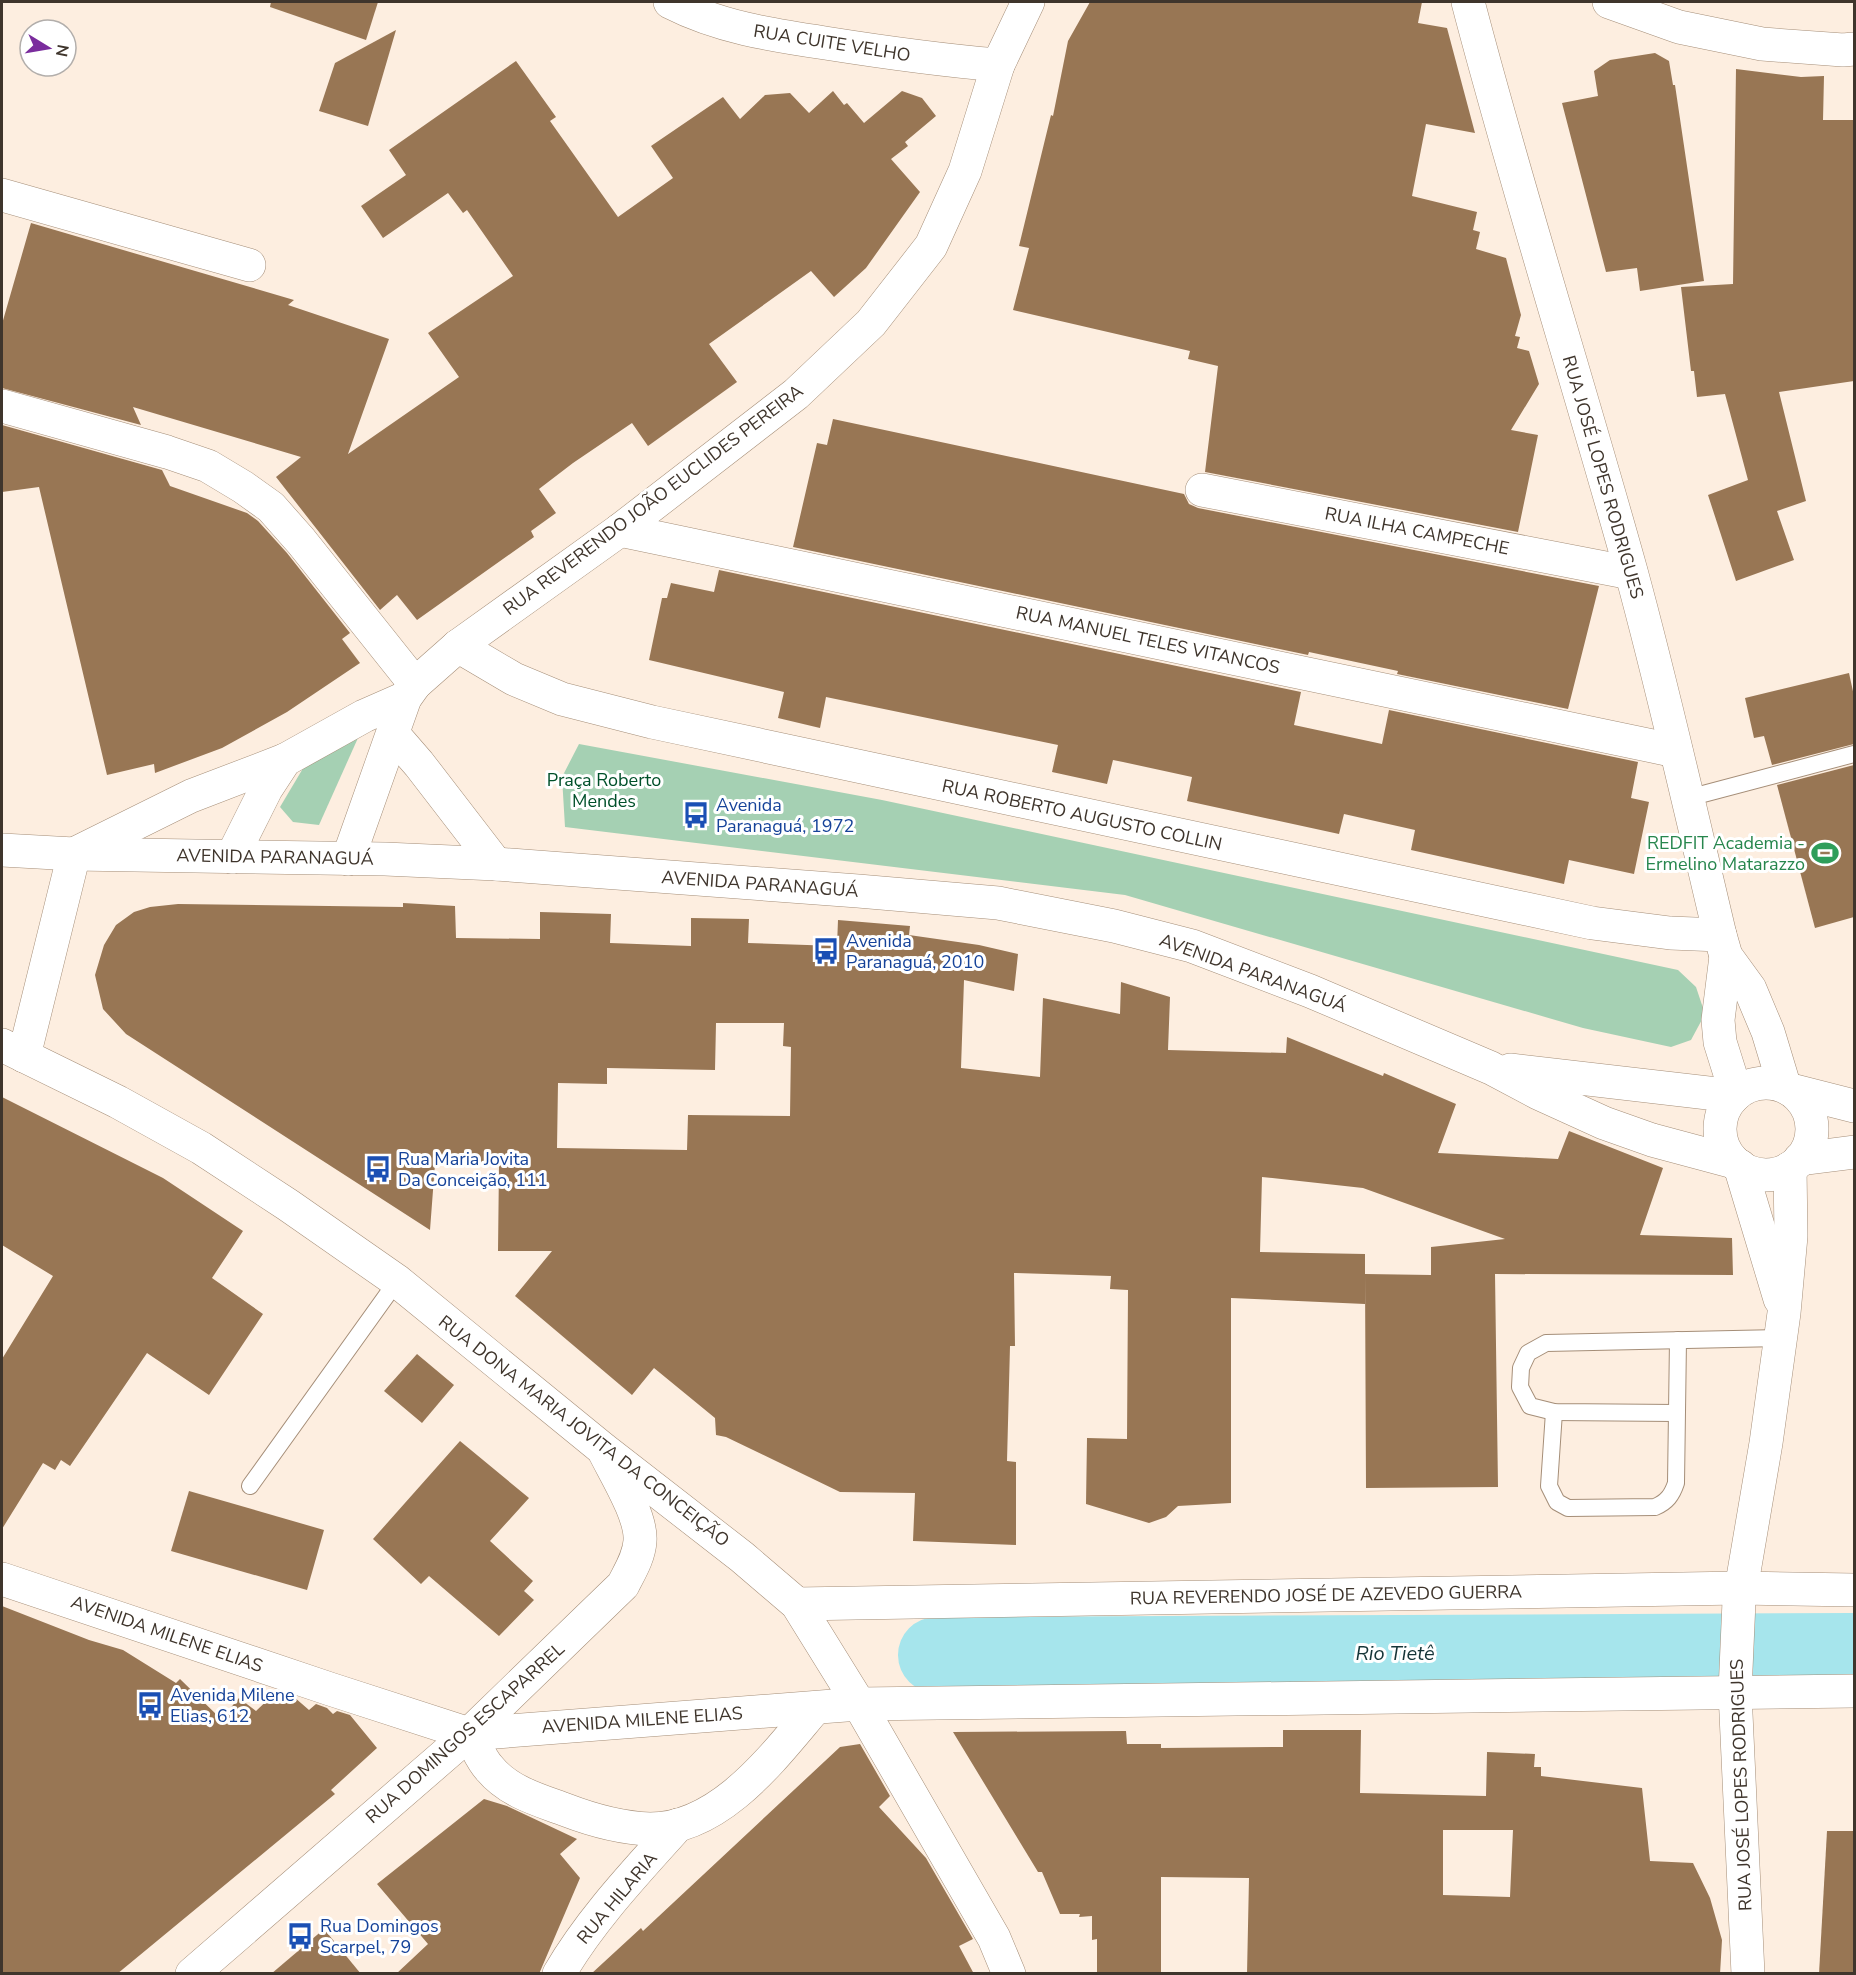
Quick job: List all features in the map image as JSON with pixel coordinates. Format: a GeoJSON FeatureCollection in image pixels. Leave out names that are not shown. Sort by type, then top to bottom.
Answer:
{"type":"FeatureCollection","features":[{"type":"Feature","properties":{"kind":"street","name":"RUA CUITE VELHO"},"geometry":{"type":"LineString","coordinates":[[670,2],[696,15],[756,32],[908,57],[998,65]]}},
{"type":"Feature","properties":{"kind":"street","name":"RUA REVERENDO JOÃO EUCLIDES PEREIRA"},"geometry":{"type":"LineString","coordinates":[[232,857],[266,789],[285,760],[410,691],[458,646],[620,530],[796,394],[871,322],[931,246],[965,171],[998,65],[1028,2]]}},
{"type":"Feature","properties":{"kind":"street","name":"RUA JOSÉ LOPES RODRIGUES"},"geometry":{"type":"LineString","coordinates":[[1468,2],[1492,93],[1631,573],[1688,798],[1723,945],[1718,1020],[1720,1042],[1735,1094]]}},
{"type":"Feature","properties":{"kind":"street"},"geometry":{"type":"LineString","coordinates":[[1608,2],[1679,27],[1762,44],[1844,50],[1854,48]]}},
{"type":"Feature","properties":{"kind":"street"},"geometry":{"type":"LineString","coordinates":[[2,195],[249,265]]}},
{"type":"Feature","properties":{"kind":"street"},"geometry":{"type":"LineString","coordinates":[[2,406],[208,466],[271,507],[301,541],[410,691],[348,860]]}},
{"type":"Feature","properties":{"kind":"street","name":"RUA ILHA CAMPECHE"},"geometry":{"type":"LineString","coordinates":[[1203,490],[1631,573]]}},
{"type":"Feature","properties":{"kind":"street","name":"RUA MANUEL TELES VITANCOS"},"geometry":{"type":"LineString","coordinates":[[620,530],[1676,751]]}},
{"type":"Feature","properties":{"kind":"street","name":"RUA ROBERTO AUGUSTO COLLIN"},"geometry":{"type":"LineString","coordinates":[[458,646],[514,679],[562,699],[652,722],[1592,923],[1723,945]]}},
{"type":"Feature","properties":{"kind":"street"},"geometry":{"type":"LineString","coordinates":[[393,734],[496,864]]}},
{"type":"Feature","properties":{"kind":"street"},"geometry":{"type":"LineString","coordinates":[[13,1051],[74,854],[191,796],[285,760]]}},
{"type":"Feature","properties":{"kind":"street","name":"AVENIDA PARANAGUÁ"},"geometry":{"type":"LineString","coordinates":[[2,850],[74,854],[385,859],[496,864],[998,903],[1114,926],[1192,946],[1310,991],[1491,1068],[1604,1124],[1737,1164]]}},
{"type":"Feature","properties":{"kind":"street","name":"RUA JOSÉ LOPES RODRIGUES"},"geometry":{"type":"LineString","coordinates":[[1723,945],[1750,989],[1788,1088]]}},
{"type":"Feature","properties":{"kind":"street","name":"RUA DONA MARIA JOVITA DA CONCEIÇÃO"},"geometry":{"type":"LineString","coordinates":[[13,1051],[118,1102],[201,1148],[288,1204],[397,1281],[603,1449],[742,1557],[797,1604],[859,1704],[994,1938],[1009,1974]]}},
{"type":"Feature","properties":{"kind":"street","name":"AVENIDA PARANAGUÁ"},"geometry":{"type":"LineString","coordinates":[[1491,1068],[1735,1094]]}},
{"type":"Feature","properties":{"kind":"street"},"geometry":{"type":"LineString","coordinates":[[1854,1106],[1762,1082],[1746,1087],[1735,1094],[1725,1107],[1720,1122],[1720,1136],[1725,1150],[1737,1164],[1746,1170],[1760,1174],[1775,1174],[1795,1163],[1854,1152]]}},
{"type":"Feature","properties":{"kind":"street"},"geometry":{"type":"LineString","coordinates":[[1788,1088],[1802,1101],[1809,1114],[1812,1130],[1809,1145],[1795,1163]]}},
{"type":"Feature","properties":{"kind":"street","name":"RUA JOSÉ LOPES RODRIGUES"},"geometry":{"type":"LineString","coordinates":[[1748,1974],[1735,1685],[1739,1595],[1766,1443],[1782,1325],[1791,1236],[1795,1163]]}},
{"type":"Feature","properties":{"kind":"street","name":"RUA JOSÉ LOPES RODRIGUES"},"geometry":{"type":"LineString","coordinates":[[1737,1164],[1782,1325]]}},
{"type":"Feature","properties":{"kind":"street","name":"RUA DOMINGOS ESCAPARREL"},"geometry":{"type":"LineString","coordinates":[[192,1974],[470,1734],[623,1585],[636,1559],[640,1541],[638,1522],[603,1449]]}},
{"type":"Feature","properties":{"kind":"street","name":"AVENIDA MILENE ELIAS"},"geometry":{"type":"LineString","coordinates":[[2,1579],[470,1734],[859,1704]]}},
{"type":"Feature","properties":{"kind":"street","name":"RUA REVERENDO JOSÉ DE AZEVEDO GUERRA"},"geometry":{"type":"LineString","coordinates":[[797,1604],[1739,1595],[1854,1590]]}},
{"type":"Feature","properties":{"kind":"street"},"geometry":{"type":"LineString","coordinates":[[859,1704],[1735,1685],[1854,1691]]}},
{"type":"Feature","properties":{"kind":"street"},"geometry":{"type":"LineString","coordinates":[[470,1734],[490,1769],[520,1794],[581,1816],[651,1829],[678,1825],[701,1816],[724,1802],[751,1780],[815,1708]]}},
{"type":"Feature","properties":{"kind":"street","name":"RUA HILARIA"},"geometry":{"type":"LineString","coordinates":[[559,1974],[604,1909],[678,1825]]}},
{"type":"Feature","properties":{"kind":"lane"},"geometry":{"type":"LineString","coordinates":[[1688,798],[1854,754]]}},
{"type":"Feature","properties":{"kind":"lane"},"geometry":{"type":"LineString","coordinates":[[250,1486],[397,1281]]}},
{"type":"Feature","properties":{"kind":"lane"},"geometry":{"type":"LineString","coordinates":[[1676,1413],[1554,1412],[1530,1406],[1520,1387],[1521,1368],[1528,1353],[1546,1343],[1678,1340],[1782,1325]]}},
{"type":"Feature","properties":{"kind":"lane"},"geometry":{"type":"LineString","coordinates":[[1554,1412],[1549,1486],[1557,1502],[1568,1508],[1655,1507],[1665,1503],[1676,1483],[1678,1340]]}},
{"type":"Feature","properties":{"kind":"green space"},"geometry":{"type":"Polygon","coordinates":[[[362,729],[319,825],[293,822],[280,807],[305,765],[362,729]]]}},
{"type":"Feature","properties":{"kind":"green space","name":"Praça Roberto Mendes"},"geometry":{"type":"Polygon","coordinates":[[[579,744],[882,800],[1678,970],[1696,987],[1705,1014],[1691,1040],[1671,1047],[1583,1028],[1125,895],[565,827],[562,777],[579,744]]]}},
{"type":"Feature","properties":{"kind":"building"},"geometry":{"type":"Polygon","coordinates":[[[271,2],[378,2],[366,40],[270,7],[271,2]]]}},
{"type":"Feature","properties":{"kind":"building"},"geometry":{"type":"Polygon","coordinates":[[[1090,2],[1422,2],[1418,23],[1447,28],[1475,133],[1426,124],[1412,196],[1477,212],[1473,230],[1480,232],[1476,249],[1506,258],[1521,315],[1515,336],[1520,337],[1517,348],[1529,351],[1539,384],[1511,430],[1538,435],[1518,532],[1205,472],[1218,366],[1188,359],[1190,351],[1013,310],[1029,248],[1019,246],[1051,115],[1053,116],[1068,41],[1090,2]]]}},
{"type":"Feature","properties":{"kind":"building"},"geometry":{"type":"Polygon","coordinates":[[[396,30],[368,126],[319,111],[335,63],[396,30]]]}},
{"type":"Feature","properties":{"kind":"building"},"geometry":{"type":"Polygon","coordinates":[[[1655,53],[1669,61],[1673,85],[1675,85],[1704,281],[1640,291],[1637,268],[1606,272],[1562,103],[1598,96],[1594,71],[1610,60],[1655,53]]]}},
{"type":"Feature","properties":{"kind":"building"},"geometry":{"type":"Polygon","coordinates":[[[516,61],[556,117],[550,121],[618,217],[673,178],[651,146],[723,97],[740,119],[765,95],[790,93],[809,113],[833,91],[844,105],[847,103],[864,123],[902,91],[922,98],[936,116],[905,142],[908,146],[891,159],[920,192],[866,268],[834,297],[811,271],[709,344],[737,382],[648,446],[632,423],[573,463],[539,489],[556,513],[531,531],[534,537],[417,620],[397,595],[380,610],[276,477],[301,457],[133,407],[141,425],[2,388],[2,324],[31,223],[294,300],[288,305],[389,339],[348,454],[459,377],[428,333],[513,276],[467,210],[463,213],[448,193],[383,238],[361,206],[406,175],[389,150],[516,61]]]}},
{"type":"Feature","properties":{"kind":"building"},"geometry":{"type":"Polygon","coordinates":[[[1736,69],[1801,77],[1824,76],[1823,120],[1854,120],[1854,381],[1779,392],[1806,501],[1777,511],[1794,560],[1736,581],[1708,495],[1748,480],[1725,394],[1697,397],[1694,371],[1691,371],[1681,287],[1733,284],[1736,69]]]}},
{"type":"Feature","properties":{"kind":"building"},"geometry":{"type":"Polygon","coordinates":[[[833,419],[1184,494],[1189,504],[1198,508],[1599,586],[1568,709],[1397,674],[1398,671],[1309,652],[1308,655],[793,547],[817,443],[827,445],[833,419]]]}},
{"type":"Feature","properties":{"kind":"building"},"geometry":{"type":"Polygon","coordinates":[[[2,425],[162,470],[170,486],[247,513],[258,521],[287,553],[350,633],[342,639],[360,663],[287,712],[222,748],[155,773],[154,764],[107,775],[39,487],[2,492],[2,425]]]}},
{"type":"Feature","properties":{"kind":"building"},"geometry":{"type":"Polygon","coordinates":[[[719,570],[1301,692],[1294,725],[1382,744],[1389,710],[1638,762],[1631,798],[1649,802],[1634,874],[1569,860],[1564,884],[1411,850],[1415,830],[1344,814],[1339,834],[1187,801],[1192,777],[1113,760],[1107,784],[1052,772],[1058,745],[826,697],[820,728],[778,718],[784,692],[649,660],[662,598],[667,598],[671,583],[714,592],[719,570]]]}},
{"type":"Feature","properties":{"kind":"building"},"geometry":{"type":"Polygon","coordinates":[[[1849,673],[1854,696],[1854,744],[1772,765],[1764,736],[1754,738],[1745,698],[1849,673]]]}},
{"type":"Feature","properties":{"kind":"building","name":"REDFIT Academia - Ermelino Matarazzo"},"geometry":{"type":"Polygon","coordinates":[[[1854,765],[1854,917],[1815,928],[1777,785],[1854,765]]]}},
{"type":"Feature","properties":{"kind":"building"},"geometry":{"type":"Polygon","coordinates":[[[403,903],[455,906],[456,938],[540,939],[540,912],[611,914],[610,943],[691,946],[691,918],[749,919],[748,943],[837,946],[838,920],[910,926],[909,935],[979,945],[1018,954],[1014,991],[964,980],[961,1068],[1040,1077],[1043,998],[1120,1014],[1121,982],[1170,997],[1168,1050],[1286,1053],[1287,1037],[1383,1076],[1384,1073],[1456,1104],[1438,1153],[1558,1159],[1569,1131],[1663,1168],[1640,1235],[1732,1238],[1733,1275],[1495,1274],[1498,1487],[1366,1488],[1365,1274],[1365,1304],[1231,1298],[1231,1503],[1178,1506],[1166,1517],[1149,1523],[1086,1504],[1087,1438],[1127,1439],[1128,1290],[1110,1289],[1111,1276],[1014,1273],[1015,1346],[1010,1346],[1007,1461],[1016,1462],[1016,1545],[913,1541],[915,1493],[840,1492],[726,1437],[716,1435],[715,1418],[654,1368],[632,1395],[515,1296],[552,1251],[498,1251],[499,1165],[435,1164],[430,1230],[126,1034],[103,1009],[95,975],[104,945],[116,925],[134,912],[150,907],[178,904],[403,907],[403,903]],[[716,1023],[715,1070],[607,1068],[607,1084],[558,1083],[557,1148],[687,1150],[688,1115],[790,1116],[791,1047],[783,1046],[784,1023],[716,1023]],[[1262,1177],[1260,1252],[1365,1254],[1365,1274],[1431,1275],[1431,1247],[1505,1239],[1363,1188],[1262,1177]]]}},
{"type":"Feature","properties":{"kind":"building"},"geometry":{"type":"Polygon","coordinates":[[[2,1097],[163,1178],[243,1231],[212,1278],[263,1314],[209,1395],[147,1353],[70,1466],[61,1460],[55,1470],[43,1463],[2,1529],[2,1359],[53,1276],[2,1245],[2,1097]]]}},
{"type":"Feature","properties":{"kind":"building"},"geometry":{"type":"Polygon","coordinates":[[[417,1354],[454,1385],[422,1423],[384,1391],[417,1354]]]}},
{"type":"Feature","properties":{"kind":"building"},"geometry":{"type":"Polygon","coordinates":[[[460,1441],[529,1498],[490,1541],[533,1581],[524,1591],[534,1600],[499,1636],[429,1576],[421,1584],[373,1539],[460,1441]]]}},
{"type":"Feature","properties":{"kind":"building"},"geometry":{"type":"Polygon","coordinates":[[[189,1491],[324,1530],[307,1590],[171,1551],[189,1491]]]}},
{"type":"Feature","properties":{"kind":"building"},"geometry":{"type":"Polygon","coordinates":[[[2,1606],[89,1640],[123,1650],[176,1683],[180,1679],[221,1719],[239,1698],[256,1711],[277,1691],[287,1698],[290,1695],[294,1697],[309,1710],[316,1704],[327,1708],[333,1714],[337,1711],[350,1715],[377,1748],[331,1790],[335,1794],[117,1974],[2,1974],[2,1606]]]}},
{"type":"Feature","properties":{"kind":"building"},"geometry":{"type":"Polygon","coordinates":[[[1283,1730],[1361,1730],[1360,1793],[1486,1796],[1487,1752],[1535,1754],[1534,1767],[1541,1767],[1541,1776],[1642,1788],[1650,1861],[1693,1863],[1710,1898],[1722,1940],[1720,1974],[1247,1974],[1249,1878],[1161,1877],[1161,1974],[1097,1974],[1097,1939],[1092,1940],[1092,1916],[1079,1917],[1080,1914],[1060,1914],[1042,1872],[1038,1872],[953,1732],[1126,1731],[1127,1744],[1161,1744],[1161,1748],[1283,1747],[1283,1730]],[[1443,1830],[1443,1895],[1510,1897],[1513,1830],[1443,1830]]]}},
{"type":"Feature","properties":{"kind":"building"},"geometry":{"type":"Polygon","coordinates":[[[860,1744],[890,1796],[879,1807],[926,1858],[973,1939],[959,1946],[974,1974],[591,1974],[641,1928],[643,1931],[840,1747],[860,1744]]]}},
{"type":"Feature","properties":{"kind":"building"},"geometry":{"type":"Polygon","coordinates":[[[484,1799],[507,1806],[577,1839],[560,1854],[580,1878],[539,1974],[396,1974],[428,1944],[377,1884],[484,1799]]]}},
{"type":"Feature","properties":{"kind":"building"},"geometry":{"type":"Polygon","coordinates":[[[1827,1831],[1854,1831],[1854,1974],[1819,1974],[1827,1831]]]}},
{"type":"Feature","properties":{"kind":"building"},"geometry":{"type":"Polygon","coordinates":[[[324,1929],[361,1974],[271,1974],[324,1929]]]}},
{"type":"Feature","properties":{"kind":"waterway","name":"Rio Tietê"},"geometry":{"type":"LineString","coordinates":[[936,1655],[1854,1651]]}},
{"type":"Feature","properties":{"kind":"place","name":"Avenida Paranaguá, 1972"},"geometry":{"type":"Point","coordinates":[696,815]}},
{"type":"Feature","properties":{"kind":"place","name":"REDFIT Academia - Ermelino Matarazzo"},"geometry":{"type":"Point","coordinates":[1825,853]}},
{"type":"Feature","properties":{"kind":"place","name":"Avenida Paranaguá, 2010"},"geometry":{"type":"Point","coordinates":[826,951]}},
{"type":"Feature","properties":{"kind":"place","name":"Rua Maria Jovita Da Conceição, 111"},"geometry":{"type":"Point","coordinates":[378,1169]}},
{"type":"Feature","properties":{"kind":"place","name":"Avenida Milene Elias, 612"},"geometry":{"type":"Point","coordinates":[150,1705]}},
{"type":"Feature","properties":{"kind":"place","name":"Rua Domingos Scarpel, 79"},"geometry":{"type":"Point","coordinates":[300,1936]}}]}
